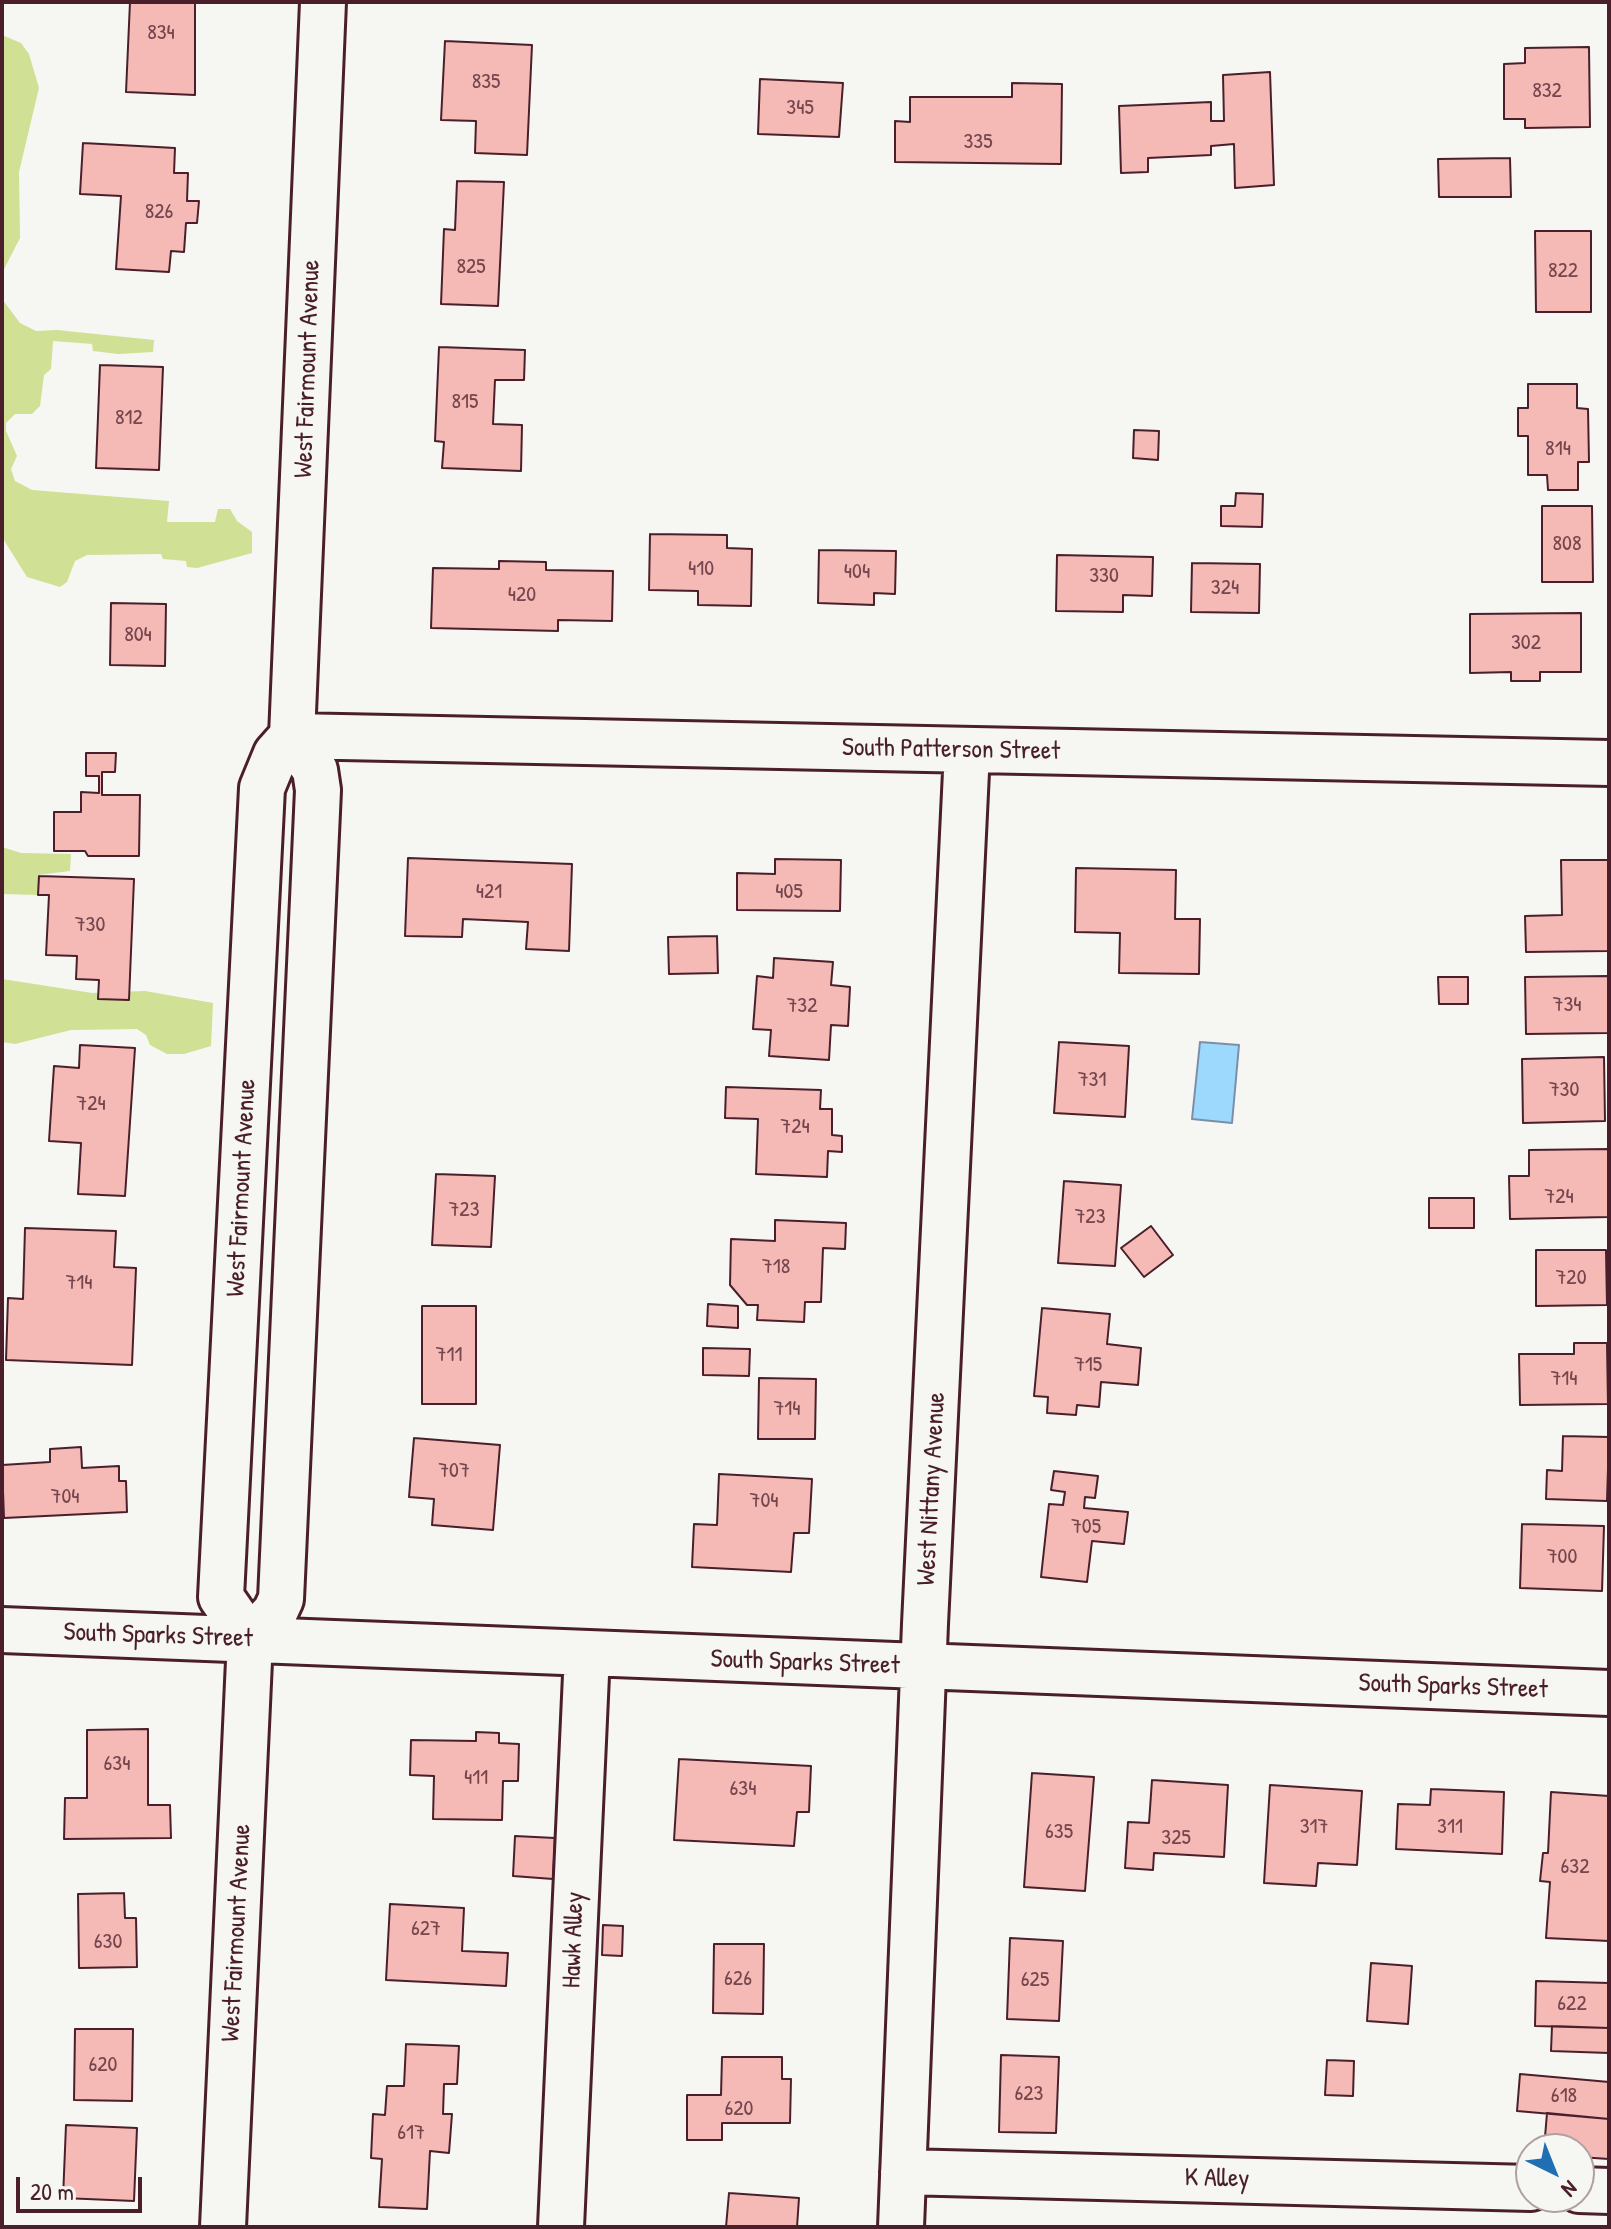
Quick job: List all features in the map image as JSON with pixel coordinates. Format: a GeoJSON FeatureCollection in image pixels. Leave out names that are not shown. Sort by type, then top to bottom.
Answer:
{"type":"FeatureCollection","features":[{"type":"Feature","properties":{"kind":"street","name":"West Fairmount Avenue"},"geometry":{"type":"LineString","coordinates":[[223,2227],[250,1639],[221,1597],[262,788],[276,754],[292,736],[323,2]]}},
{"type":"Feature","properties":{"kind":"street","name":"South Patterson Street"},"geometry":{"type":"LineString","coordinates":[[292,736],[1609,763]]}},
{"type":"Feature","properties":{"kind":"street"},"geometry":{"type":"LineString","coordinates":[[250,1639],[275,1612],[281,1599],[317,821],[315,770],[292,736]]}},
{"type":"Feature","properties":{"kind":"street","name":"West Nittany Avenue"},"geometry":{"type":"LineString","coordinates":[[901,2227],[923,1668],[967,751]]}},
{"type":"Feature","properties":{"kind":"street","name":"South Sparks Street"},"geometry":{"type":"LineString","coordinates":[[2,1630],[1609,1693]]}},
{"type":"Feature","properties":{"kind":"street","name":"Hawk Alley"},"geometry":{"type":"LineString","coordinates":[[561,2227],[587,1653]]}},
{"type":"Feature","properties":{"kind":"street","name":"K Alley"},"geometry":{"type":"LineString","coordinates":[[903,2172],[1515,2188]]}},
{"type":"Feature","properties":{"kind":"green space"},"geometry":{"type":"Polygon","coordinates":[[[2,35],[21,43],[29,54],[39,88],[19,172],[20,238],[2,273],[2,35]]]}},
{"type":"Feature","properties":{"kind":"green space"},"geometry":{"type":"Polygon","coordinates":[[[2,299],[20,323],[36,331],[57,330],[154,340],[153,352],[118,354],[93,351],[92,344],[53,341],[51,369],[44,375],[40,406],[32,414],[15,414],[6,423],[6,431],[17,456],[11,469],[15,481],[32,490],[169,501],[167,522],[215,522],[218,509],[230,509],[237,521],[252,532],[252,553],[197,568],[187,567],[186,561],[163,559],[161,554],[87,555],[75,561],[67,582],[60,587],[27,577],[2,537],[2,299]]]}},
{"type":"Feature","properties":{"kind":"green space"},"geometry":{"type":"Polygon","coordinates":[[[2,847],[21,853],[71,854],[70,871],[38,875],[38,895],[2,894],[2,847]]]}},
{"type":"Feature","properties":{"kind":"green space"},"geometry":{"type":"Polygon","coordinates":[[[2,979],[92,993],[145,991],[213,1003],[211,1046],[184,1054],[167,1054],[150,1045],[146,1035],[137,1029],[71,1030],[15,1044],[2,1042],[2,979]]]}},
{"type":"Feature","properties":{"kind":"water"},"geometry":{"type":"Polygon","coordinates":[[[1200,1042],[1239,1045],[1232,1123],[1192,1119],[1200,1042]]]}},
{"type":"Feature","properties":{"kind":"building"},"geometry":{"type":"Polygon","coordinates":[[[130,2],[195,2],[195,95],[126,92],[130,2]]]}},
{"type":"Feature","properties":{"kind":"building"},"geometry":{"type":"Polygon","coordinates":[[[445,41],[532,45],[527,155],[475,153],[476,121],[441,120],[445,41]]]}},
{"type":"Feature","properties":{"kind":"building"},"geometry":{"type":"Polygon","coordinates":[[[1589,47],[1590,127],[1525,128],[1525,119],[1504,119],[1504,64],[1525,63],[1525,48],[1589,47]]]}},
{"type":"Feature","properties":{"kind":"building"},"geometry":{"type":"Polygon","coordinates":[[[1270,72],[1274,185],[1235,188],[1234,144],[1211,146],[1211,155],[1148,158],[1148,172],[1121,173],[1119,106],[1211,102],[1211,121],[1224,121],[1223,75],[1270,72]]]}},
{"type":"Feature","properties":{"kind":"building"},"geometry":{"type":"Polygon","coordinates":[[[760,79],[843,83],[839,137],[758,134],[760,79]]]}},
{"type":"Feature","properties":{"kind":"building"},"geometry":{"type":"Polygon","coordinates":[[[1012,83],[1062,84],[1061,164],[895,162],[895,121],[910,122],[910,97],[1012,97],[1012,83]]]}},
{"type":"Feature","properties":{"kind":"building"},"geometry":{"type":"Polygon","coordinates":[[[83,143],[175,148],[174,173],[188,173],[187,201],[199,201],[197,223],[186,223],[184,252],[171,251],[169,272],[116,269],[121,196],[80,194],[83,143]]]}},
{"type":"Feature","properties":{"kind":"building"},"geometry":{"type":"Polygon","coordinates":[[[1510,158],[1511,197],[1439,197],[1438,159],[1510,158]]]}},
{"type":"Feature","properties":{"kind":"building"},"geometry":{"type":"Polygon","coordinates":[[[457,181],[504,182],[498,306],[441,304],[444,229],[455,230],[457,181]]]}},
{"type":"Feature","properties":{"kind":"building"},"geometry":{"type":"Polygon","coordinates":[[[1535,231],[1591,231],[1591,312],[1536,312],[1535,231]]]}},
{"type":"Feature","properties":{"kind":"building"},"geometry":{"type":"Polygon","coordinates":[[[439,347],[525,350],[524,380],[495,380],[493,424],[522,425],[521,471],[442,468],[444,442],[435,441],[439,347]]]}},
{"type":"Feature","properties":{"kind":"building"},"geometry":{"type":"Polygon","coordinates":[[[100,365],[163,367],[159,470],[96,468],[100,365]]]}},
{"type":"Feature","properties":{"kind":"building"},"geometry":{"type":"Polygon","coordinates":[[[1528,384],[1577,384],[1577,408],[1588,409],[1589,462],[1578,462],[1578,490],[1548,490],[1547,475],[1528,475],[1528,436],[1518,436],[1518,408],[1528,408],[1528,384]]]}},
{"type":"Feature","properties":{"kind":"building"},"geometry":{"type":"Polygon","coordinates":[[[1134,430],[1159,431],[1158,460],[1133,458],[1134,430]]]}},
{"type":"Feature","properties":{"kind":"building"},"geometry":{"type":"Polygon","coordinates":[[[1236,493],[1263,494],[1262,527],[1221,526],[1221,506],[1235,506],[1236,493]]]}},
{"type":"Feature","properties":{"kind":"building"},"geometry":{"type":"Polygon","coordinates":[[[1542,506],[1592,506],[1593,582],[1542,582],[1542,506]]]}},
{"type":"Feature","properties":{"kind":"building"},"geometry":{"type":"Polygon","coordinates":[[[650,534],[727,535],[727,548],[752,549],[751,606],[698,605],[698,591],[649,590],[650,534]]]}},
{"type":"Feature","properties":{"kind":"building"},"geometry":{"type":"Polygon","coordinates":[[[819,550],[896,551],[895,594],[874,593],[874,605],[818,603],[819,550]]]}},
{"type":"Feature","properties":{"kind":"building"},"geometry":{"type":"Polygon","coordinates":[[[1057,555],[1153,557],[1152,596],[1123,595],[1123,612],[1056,611],[1057,555]]]}},
{"type":"Feature","properties":{"kind":"building"},"geometry":{"type":"Polygon","coordinates":[[[499,561],[546,562],[546,570],[613,571],[612,621],[558,620],[558,631],[431,628],[433,568],[499,569],[499,561]]]}},
{"type":"Feature","properties":{"kind":"building"},"geometry":{"type":"Polygon","coordinates":[[[1192,563],[1260,564],[1259,613],[1191,612],[1192,563]]]}},
{"type":"Feature","properties":{"kind":"building"},"geometry":{"type":"Polygon","coordinates":[[[111,603],[166,604],[165,666],[110,665],[111,603]]]}},
{"type":"Feature","properties":{"kind":"building"},"geometry":{"type":"Polygon","coordinates":[[[1581,613],[1581,672],[1540,672],[1540,681],[1511,681],[1511,672],[1470,673],[1470,614],[1581,613]]]}},
{"type":"Feature","properties":{"kind":"building"},"geometry":{"type":"Polygon","coordinates":[[[86,753],[116,753],[115,772],[102,772],[102,795],[140,795],[139,856],[88,856],[85,851],[54,851],[54,812],[81,812],[81,792],[99,793],[99,776],[86,776],[86,753]]]}},
{"type":"Feature","properties":{"kind":"building"},"geometry":{"type":"Polygon","coordinates":[[[408,858],[572,864],[569,951],[526,949],[528,922],[463,919],[462,937],[405,936],[408,858]]]}},
{"type":"Feature","properties":{"kind":"building"},"geometry":{"type":"Polygon","coordinates":[[[775,859],[841,860],[840,911],[737,910],[737,873],[775,874],[775,859]]]}},
{"type":"Feature","properties":{"kind":"building"},"geometry":{"type":"Polygon","coordinates":[[[1561,860],[1609,860],[1609,951],[1526,952],[1525,916],[1562,915],[1561,860]]]}},
{"type":"Feature","properties":{"kind":"building"},"geometry":{"type":"Polygon","coordinates":[[[1076,868],[1176,870],[1175,919],[1200,919],[1199,974],[1119,973],[1120,933],[1075,932],[1076,868]]]}},
{"type":"Feature","properties":{"kind":"building"},"geometry":{"type":"Polygon","coordinates":[[[39,876],[134,879],[129,1000],[98,999],[99,980],[76,979],[77,956],[46,955],[49,895],[38,895],[39,876]]]}},
{"type":"Feature","properties":{"kind":"building"},"geometry":{"type":"Polygon","coordinates":[[[717,936],[718,973],[669,974],[668,937],[717,936]]]}},
{"type":"Feature","properties":{"kind":"building"},"geometry":{"type":"Polygon","coordinates":[[[774,958],[833,962],[831,985],[850,987],[848,1026],[831,1025],[829,1060],[769,1056],[771,1030],[753,1029],[757,976],[773,978],[774,958]]]}},
{"type":"Feature","properties":{"kind":"building"},"geometry":{"type":"Polygon","coordinates":[[[1609,976],[1609,1033],[1526,1034],[1525,977],[1609,976]]]}},
{"type":"Feature","properties":{"kind":"building"},"geometry":{"type":"Polygon","coordinates":[[[1438,977],[1468,977],[1468,1004],[1439,1004],[1438,977]]]}},
{"type":"Feature","properties":{"kind":"building"},"geometry":{"type":"Polygon","coordinates":[[[1059,1042],[1129,1046],[1125,1117],[1054,1113],[1059,1042]]]}},
{"type":"Feature","properties":{"kind":"building"},"geometry":{"type":"Polygon","coordinates":[[[80,1045],[135,1048],[125,1196],[78,1194],[81,1143],[49,1141],[54,1066],[79,1068],[80,1045]]]}},
{"type":"Feature","properties":{"kind":"building"},"geometry":{"type":"Polygon","coordinates":[[[1604,1057],[1605,1121],[1523,1123],[1522,1059],[1604,1057]]]}},
{"type":"Feature","properties":{"kind":"building"},"geometry":{"type":"Polygon","coordinates":[[[726,1087],[821,1090],[820,1109],[832,1109],[832,1135],[842,1136],[842,1152],[828,1151],[827,1177],[756,1174],[758,1119],[725,1118],[726,1087]]]}},
{"type":"Feature","properties":{"kind":"building"},"geometry":{"type":"Polygon","coordinates":[[[1609,1149],[1609,1217],[1510,1219],[1509,1176],[1529,1176],[1529,1150],[1609,1149]]]}},
{"type":"Feature","properties":{"kind":"building"},"geometry":{"type":"Polygon","coordinates":[[[436,1174],[495,1176],[491,1247],[432,1245],[436,1174]]]}},
{"type":"Feature","properties":{"kind":"building"},"geometry":{"type":"Polygon","coordinates":[[[1064,1181],[1121,1185],[1115,1266],[1058,1263],[1064,1181]]]}},
{"type":"Feature","properties":{"kind":"building"},"geometry":{"type":"Polygon","coordinates":[[[1429,1198],[1474,1198],[1474,1228],[1429,1228],[1429,1198]]]}},
{"type":"Feature","properties":{"kind":"building"},"geometry":{"type":"Polygon","coordinates":[[[775,1220],[846,1223],[845,1249],[823,1248],[821,1302],[805,1302],[804,1322],[757,1320],[758,1305],[747,1305],[730,1285],[731,1239],[775,1241],[775,1220]]]}},
{"type":"Feature","properties":{"kind":"building"},"geometry":{"type":"Polygon","coordinates":[[[1151,1226],[1173,1255],[1144,1277],[1121,1248],[1151,1226]]]}},
{"type":"Feature","properties":{"kind":"building"},"geometry":{"type":"Polygon","coordinates":[[[25,1228],[116,1231],[114,1267],[136,1268],[132,1365],[6,1360],[8,1298],[23,1299],[25,1228]]]}},
{"type":"Feature","properties":{"kind":"building"},"geometry":{"type":"Polygon","coordinates":[[[1536,1250],[1606,1250],[1607,1305],[1536,1306],[1536,1250]]]}},
{"type":"Feature","properties":{"kind":"building"},"geometry":{"type":"Polygon","coordinates":[[[708,1304],[738,1306],[738,1328],[707,1326],[708,1304]]]}},
{"type":"Feature","properties":{"kind":"building"},"geometry":{"type":"Polygon","coordinates":[[[422,1306],[476,1306],[476,1404],[422,1404],[422,1306]]]}},
{"type":"Feature","properties":{"kind":"building"},"geometry":{"type":"Polygon","coordinates":[[[1042,1308],[1110,1314],[1107,1344],[1141,1348],[1138,1385],[1101,1382],[1099,1407],[1077,1405],[1076,1415],[1047,1413],[1048,1397],[1034,1396],[1042,1308]]]}},
{"type":"Feature","properties":{"kind":"building"},"geometry":{"type":"Polygon","coordinates":[[[1574,1343],[1607,1343],[1608,1404],[1520,1405],[1519,1354],[1574,1354],[1574,1343]]]}},
{"type":"Feature","properties":{"kind":"building"},"geometry":{"type":"Polygon","coordinates":[[[703,1348],[750,1349],[749,1376],[703,1375],[703,1348]]]}},
{"type":"Feature","properties":{"kind":"building"},"geometry":{"type":"Polygon","coordinates":[[[759,1378],[816,1379],[815,1439],[758,1439],[759,1378]]]}},
{"type":"Feature","properties":{"kind":"building"},"geometry":{"type":"Polygon","coordinates":[[[1563,1436],[1609,1437],[1607,1501],[1546,1499],[1547,1470],[1562,1471],[1563,1436]]]}},
{"type":"Feature","properties":{"kind":"building"},"geometry":{"type":"Polygon","coordinates":[[[414,1438],[500,1445],[493,1530],[432,1525],[434,1499],[409,1497],[414,1438]]]}},
{"type":"Feature","properties":{"kind":"building"},"geometry":{"type":"Polygon","coordinates":[[[81,1447],[82,1468],[119,1466],[119,1481],[126,1481],[127,1512],[4,1518],[2,1465],[50,1462],[50,1449],[81,1447]]]}},
{"type":"Feature","properties":{"kind":"building"},"geometry":{"type":"Polygon","coordinates":[[[1054,1471],[1098,1476],[1095,1498],[1085,1497],[1084,1508],[1128,1512],[1124,1544],[1092,1541],[1087,1582],[1041,1577],[1049,1504],[1063,1505],[1065,1492],[1051,1490],[1054,1471]]]}},
{"type":"Feature","properties":{"kind":"building"},"geometry":{"type":"Polygon","coordinates":[[[719,1474],[812,1479],[809,1533],[794,1533],[791,1572],[692,1567],[694,1524],[717,1525],[719,1474]]]}},
{"type":"Feature","properties":{"kind":"building"},"geometry":{"type":"Polygon","coordinates":[[[1522,1524],[1604,1526],[1602,1591],[1520,1588],[1522,1524]]]}},
{"type":"Feature","properties":{"kind":"building"},"geometry":{"type":"Polygon","coordinates":[[[148,1729],[148,1805],[170,1805],[171,1838],[64,1839],[65,1798],[87,1798],[87,1730],[148,1729]]]}},
{"type":"Feature","properties":{"kind":"building"},"geometry":{"type":"Polygon","coordinates":[[[476,1732],[499,1733],[499,1743],[519,1744],[518,1781],[503,1781],[502,1820],[433,1819],[434,1776],[410,1775],[411,1740],[476,1741],[476,1732]]]}},
{"type":"Feature","properties":{"kind":"building"},"geometry":{"type":"Polygon","coordinates":[[[679,1759],[811,1766],[809,1812],[797,1812],[794,1846],[674,1840],[679,1759]]]}},
{"type":"Feature","properties":{"kind":"building"},"geometry":{"type":"Polygon","coordinates":[[[1032,1773],[1094,1777],[1085,1891],[1024,1887],[1032,1773]]]}},
{"type":"Feature","properties":{"kind":"building"},"geometry":{"type":"Polygon","coordinates":[[[1152,1780],[1228,1785],[1224,1857],[1154,1853],[1153,1870],[1125,1868],[1128,1822],[1149,1823],[1152,1780]]]}},
{"type":"Feature","properties":{"kind":"building"},"geometry":{"type":"Polygon","coordinates":[[[1270,1785],[1362,1791],[1357,1865],[1318,1863],[1316,1886],[1264,1883],[1270,1785]]]}},
{"type":"Feature","properties":{"kind":"building"},"geometry":{"type":"Polygon","coordinates":[[[1431,1789],[1504,1792],[1502,1854],[1396,1849],[1398,1804],[1430,1805],[1431,1789]]]}},
{"type":"Feature","properties":{"kind":"building"},"geometry":{"type":"Polygon","coordinates":[[[1551,1792],[1609,1796],[1609,1941],[1546,1938],[1550,1882],[1540,1881],[1543,1853],[1548,1853],[1551,1792]]]}},
{"type":"Feature","properties":{"kind":"building"},"geometry":{"type":"Polygon","coordinates":[[[515,1836],[555,1838],[553,1879],[513,1876],[515,1836]]]}},
{"type":"Feature","properties":{"kind":"building"},"geometry":{"type":"Polygon","coordinates":[[[124,1893],[125,1918],[136,1918],[137,1967],[79,1968],[78,1894],[124,1893]]]}},
{"type":"Feature","properties":{"kind":"building"},"geometry":{"type":"Polygon","coordinates":[[[390,1904],[464,1908],[462,1951],[508,1953],[506,1986],[386,1980],[390,1904]]]}},
{"type":"Feature","properties":{"kind":"building"},"geometry":{"type":"Polygon","coordinates":[[[603,1925],[623,1926],[622,1956],[602,1955],[603,1925]]]}},
{"type":"Feature","properties":{"kind":"building"},"geometry":{"type":"Polygon","coordinates":[[[1010,1938],[1063,1941],[1059,2021],[1007,2019],[1010,1938]]]}},
{"type":"Feature","properties":{"kind":"building"},"geometry":{"type":"Polygon","coordinates":[[[714,1944],[764,1944],[763,2014],[713,2013],[714,1944]]]}},
{"type":"Feature","properties":{"kind":"building"},"geometry":{"type":"Polygon","coordinates":[[[1371,1963],[1412,1966],[1408,2024],[1367,2021],[1371,1963]]]}},
{"type":"Feature","properties":{"kind":"building"},"geometry":{"type":"Polygon","coordinates":[[[1536,1981],[1609,1983],[1609,2028],[1535,2026],[1536,1981]]]}},
{"type":"Feature","properties":{"kind":"building"},"geometry":{"type":"Polygon","coordinates":[[[1552,2026],[1609,2028],[1609,2053],[1551,2051],[1552,2026]]]}},
{"type":"Feature","properties":{"kind":"building"},"geometry":{"type":"Polygon","coordinates":[[[75,2029],[133,2029],[132,2101],[74,2100],[75,2029]]]}},
{"type":"Feature","properties":{"kind":"building"},"geometry":{"type":"Polygon","coordinates":[[[406,2044],[459,2046],[457,2084],[444,2084],[443,2114],[452,2114],[449,2153],[430,2151],[427,2209],[379,2207],[382,2159],[371,2158],[373,2114],[385,2115],[387,2086],[404,2086],[406,2044]]]}},
{"type":"Feature","properties":{"kind":"building"},"geometry":{"type":"Polygon","coordinates":[[[1001,2055],[1059,2057],[1056,2133],[999,2132],[1001,2055]]]}},
{"type":"Feature","properties":{"kind":"building"},"geometry":{"type":"Polygon","coordinates":[[[722,2057],[782,2057],[782,2079],[791,2079],[790,2123],[722,2123],[722,2140],[687,2140],[687,2095],[721,2095],[722,2057]]]}},
{"type":"Feature","properties":{"kind":"building"},"geometry":{"type":"Polygon","coordinates":[[[1327,2060],[1354,2061],[1353,2096],[1325,2095],[1327,2060]]]}},
{"type":"Feature","properties":{"kind":"building"},"geometry":{"type":"Polygon","coordinates":[[[1520,2074],[1609,2082],[1609,2119],[1517,2111],[1520,2074]]]}},
{"type":"Feature","properties":{"kind":"building"},"geometry":{"type":"Polygon","coordinates":[[[1547,2113],[1609,2119],[1609,2159],[1595,2158],[1595,2133],[1545,2133],[1547,2113]]]}},
{"type":"Feature","properties":{"kind":"building"},"geometry":{"type":"Polygon","coordinates":[[[66,2125],[137,2128],[134,2201],[63,2198],[66,2125]]]}},
{"type":"Feature","properties":{"kind":"building"},"geometry":{"type":"Polygon","coordinates":[[[729,2193],[799,2198],[797,2227],[726,2227],[729,2193]]]}}]}
